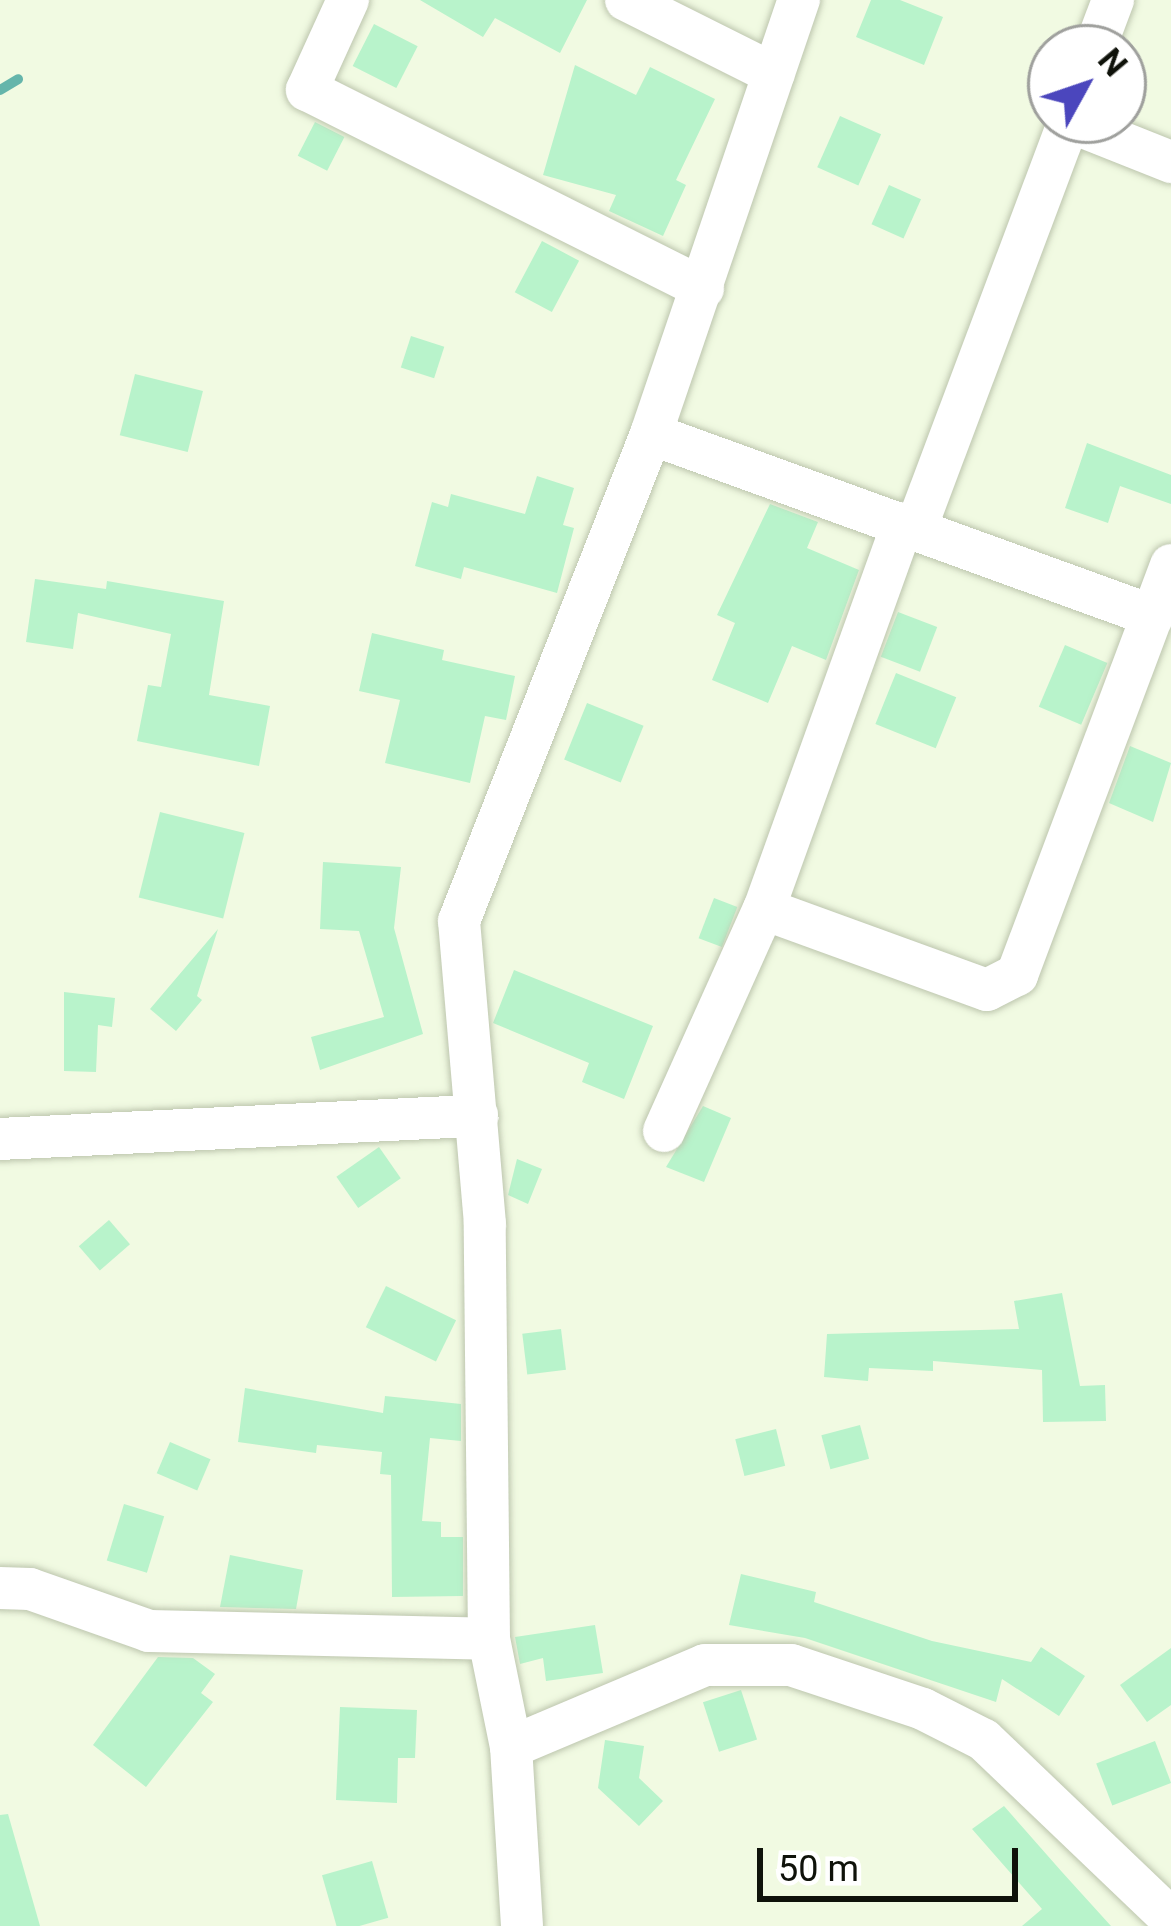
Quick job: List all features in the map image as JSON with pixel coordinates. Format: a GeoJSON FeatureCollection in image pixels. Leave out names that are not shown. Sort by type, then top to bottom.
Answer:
{"type":"FeatureCollection","features":[{"type":"Feature","properties":{"kind":"street"},"geometry":{"type":"LineString","coordinates":[[349,0],[307,89],[703,288]]}},
{"type":"Feature","properties":{"kind":"street"},"geometry":{"type":"LineString","coordinates":[[626,0],[774,74]]}},
{"type":"Feature","properties":{"kind":"street"},"geometry":{"type":"LineString","coordinates":[[522,1926],[511,1747],[489,1639],[477,1116],[459,921],[651,434],[800,0]]}},
{"type":"Feature","properties":{"kind":"street"},"geometry":{"type":"LineString","coordinates":[[664,1131],[764,909],[1059,144]]}},
{"type":"Feature","properties":{"kind":"street"},"geometry":{"type":"LineString","coordinates":[[1127,144],[1171,162]]}},
{"type":"Feature","properties":{"kind":"street"},"geometry":{"type":"LineString","coordinates":[[651,434],[1153,616]]}},
{"type":"Feature","properties":{"kind":"street"},"geometry":{"type":"LineString","coordinates":[[764,909],[987,990],[1017,975],[1171,565]]}},
{"type":"Feature","properties":{"kind":"street"},"geometry":{"type":"LineString","coordinates":[[0,1139],[477,1116]]}},
{"type":"Feature","properties":{"kind":"street"},"geometry":{"type":"LineString","coordinates":[[0,1588],[31,1589],[148,1631],[489,1639]]}},
{"type":"Feature","properties":{"kind":"street"},"geometry":{"type":"LineString","coordinates":[[511,1747],[705,1665],[790,1665],[923,1709],[984,1740],[1171,1919]]}},
{"type":"Feature","properties":{"kind":"building"},"geometry":{"type":"Polygon","coordinates":[[[420,0],[587,0],[560,53],[495,18],[483,37],[420,0]]]}},
{"type":"Feature","properties":{"kind":"building"},"geometry":{"type":"Polygon","coordinates":[[[871,0],[900,0],[943,17],[924,65],[856,37],[871,0]]]}},
{"type":"Feature","properties":{"kind":"building"},"geometry":{"type":"Polygon","coordinates":[[[374,24],[418,46],[396,88],[353,66],[374,24]]]}},
{"type":"Feature","properties":{"kind":"building"},"geometry":{"type":"Polygon","coordinates":[[[575,65],[636,95],[650,67],[715,99],[676,180],[686,185],[663,236],[609,211],[616,195],[543,175],[575,65]]]}},
{"type":"Feature","properties":{"kind":"building"},"geometry":{"type":"Polygon","coordinates":[[[840,116],[881,134],[858,185],[817,167],[840,116]]]}},
{"type":"Feature","properties":{"kind":"building"},"geometry":{"type":"Polygon","coordinates":[[[315,122],[344,137],[327,171],[298,156],[315,122]]]}},
{"type":"Feature","properties":{"kind":"building"},"geometry":{"type":"Polygon","coordinates":[[[889,185],[921,199],[903,239],[872,224],[889,185]]]}},
{"type":"Feature","properties":{"kind":"building"},"geometry":{"type":"Polygon","coordinates":[[[542,241],[579,261],[552,312],[515,292],[542,241]]]}},
{"type":"Feature","properties":{"kind":"building"},"geometry":{"type":"Polygon","coordinates":[[[411,336],[444,347],[434,378],[401,367],[411,336]]]}},
{"type":"Feature","properties":{"kind":"building"},"geometry":{"type":"Polygon","coordinates":[[[135,374],[203,391],[188,452],[120,435],[135,374]]]}},
{"type":"Feature","properties":{"kind":"building"},"geometry":{"type":"Polygon","coordinates":[[[1087,443],[1171,475],[1171,504],[1120,486],[1108,523],[1065,508],[1087,443]]]}},
{"type":"Feature","properties":{"kind":"building"},"geometry":{"type":"Polygon","coordinates":[[[537,476],[574,488],[563,525],[574,528],[557,593],[464,567],[461,579],[415,566],[432,502],[448,507],[451,494],[525,514],[537,476]]]}},
{"type":"Feature","properties":{"kind":"building"},"geometry":{"type":"Polygon","coordinates":[[[770,504],[818,522],[807,548],[859,570],[826,660],[792,646],[768,703],[712,680],[735,623],[717,615],[770,504]]]}},
{"type":"Feature","properties":{"kind":"building"},"geometry":{"type":"Polygon","coordinates":[[[35,579],[106,589],[107,581],[224,601],[209,695],[270,706],[259,766],[137,741],[148,685],[161,687],[171,634],[78,613],[73,649],[26,642],[35,579]]]}},
{"type":"Feature","properties":{"kind":"building"},"geometry":{"type":"Polygon","coordinates":[[[898,612],[937,627],[920,672],[881,657],[898,612]]]}},
{"type":"Feature","properties":{"kind":"building"},"geometry":{"type":"Polygon","coordinates":[[[372,633],[444,650],[442,660],[515,676],[506,720],[485,716],[470,783],[385,763],[400,700],[359,691],[372,633]]]}},
{"type":"Feature","properties":{"kind":"building"},"geometry":{"type":"Polygon","coordinates":[[[1065,645],[1107,663],[1081,725],[1039,707],[1065,645]]]}},
{"type":"Feature","properties":{"kind":"building"},"geometry":{"type":"Polygon","coordinates":[[[896,673],[956,697],[936,748],[875,724],[896,673]]]}},
{"type":"Feature","properties":{"kind":"building"},"geometry":{"type":"Polygon","coordinates":[[[587,703],[644,726],[621,782],[564,760],[587,703]]]}},
{"type":"Feature","properties":{"kind":"building"},"geometry":{"type":"Polygon","coordinates":[[[1130,746],[1171,763],[1153,822],[1109,803],[1130,746]]]}},
{"type":"Feature","properties":{"kind":"building"},"geometry":{"type":"Polygon","coordinates":[[[160,812],[244,833],[223,918],[139,897],[160,812]]]}},
{"type":"Feature","properties":{"kind":"building"},"geometry":{"type":"Polygon","coordinates":[[[323,862],[401,867],[394,928],[423,1034],[320,1070],[311,1037],[384,1017],[359,931],[320,929],[323,862]]]}},
{"type":"Feature","properties":{"kind":"building"},"geometry":{"type":"Polygon","coordinates":[[[714,898],[737,907],[722,947],[699,938],[714,898]]]}},
{"type":"Feature","properties":{"kind":"building"},"geometry":{"type":"Polygon","coordinates":[[[218,929],[197,996],[202,1000],[176,1031],[150,1009],[218,929]]]}},
{"type":"Feature","properties":{"kind":"building"},"geometry":{"type":"Polygon","coordinates":[[[514,970],[653,1026],[624,1099],[582,1082],[589,1063],[493,1023],[514,970]]]}},
{"type":"Feature","properties":{"kind":"building"},"geometry":{"type":"Polygon","coordinates":[[[64,992],[115,998],[112,1027],[98,1025],[96,1072],[64,1071],[64,992]]]}},
{"type":"Feature","properties":{"kind":"building"},"geometry":{"type":"Polygon","coordinates":[[[703,1106],[731,1118],[704,1182],[666,1167],[703,1106]]]}},
{"type":"Feature","properties":{"kind":"building"},"geometry":{"type":"Polygon","coordinates":[[[379,1147],[401,1178],[358,1208],[336,1177],[379,1147]]]}},
{"type":"Feature","properties":{"kind":"building"},"geometry":{"type":"Polygon","coordinates":[[[517,1159],[542,1169],[528,1204],[508,1195],[517,1159]]]}},
{"type":"Feature","properties":{"kind":"building"},"geometry":{"type":"Polygon","coordinates":[[[109,1220],[130,1244],[100,1270],[79,1246],[109,1220]]]}},
{"type":"Feature","properties":{"kind":"building"},"geometry":{"type":"Polygon","coordinates":[[[386,1286],[456,1320],[436,1362],[366,1327],[386,1286]]]}},
{"type":"Feature","properties":{"kind":"building"},"geometry":{"type":"Polygon","coordinates":[[[1062,1293],[1080,1386],[1105,1385],[1106,1421],[1043,1422],[1042,1370],[933,1361],[933,1371],[869,1368],[868,1381],[824,1377],[827,1334],[1019,1329],[1014,1301],[1062,1293]]]}},
{"type":"Feature","properties":{"kind":"building"},"geometry":{"type":"Polygon","coordinates":[[[561,1329],[566,1370],[527,1374],[522,1334],[561,1329]]]}},
{"type":"Feature","properties":{"kind":"building"},"geometry":{"type":"Polygon","coordinates":[[[245,1388],[383,1413],[385,1396],[461,1404],[461,1441],[430,1438],[422,1521],[441,1522],[441,1537],[463,1537],[463,1596],[392,1597],[391,1475],[380,1474],[382,1452],[317,1445],[316,1453],[238,1442],[245,1388]]]}},
{"type":"Feature","properties":{"kind":"building"},"geometry":{"type":"Polygon","coordinates":[[[860,1425],[869,1459],[830,1469],[821,1435],[860,1425]]]}},
{"type":"Feature","properties":{"kind":"building"},"geometry":{"type":"Polygon","coordinates":[[[776,1429],[785,1466],[744,1476],[735,1439],[776,1429]]]}},
{"type":"Feature","properties":{"kind":"building"},"geometry":{"type":"Polygon","coordinates":[[[170,1442],[211,1459],[197,1490],[157,1473],[170,1442]]]}},
{"type":"Feature","properties":{"kind":"building"},"geometry":{"type":"Polygon","coordinates":[[[124,1504],[164,1516],[147,1573],[107,1560],[124,1504]]]}},
{"type":"Feature","properties":{"kind":"building"},"geometry":{"type":"Polygon","coordinates":[[[230,1555],[303,1570],[296,1609],[220,1607],[230,1555]]]}},
{"type":"Feature","properties":{"kind":"building"},"geometry":{"type":"Polygon","coordinates":[[[741,1574],[816,1592],[814,1602],[932,1641],[1031,1662],[1041,1647],[1085,1676],[1059,1716],[1002,1679],[996,1702],[805,1638],[729,1625],[741,1574]]]}},
{"type":"Feature","properties":{"kind":"building"},"geometry":{"type":"Polygon","coordinates":[[[595,1625],[603,1673],[546,1681],[543,1658],[520,1664],[515,1637],[595,1625]]]}},
{"type":"Feature","properties":{"kind":"building"},"geometry":{"type":"Polygon","coordinates":[[[1171,1648],[1171,1705],[1147,1722],[1120,1685],[1171,1648]]]}},
{"type":"Feature","properties":{"kind":"building"},"geometry":{"type":"Polygon","coordinates":[[[158,1657],[193,1658],[215,1674],[201,1693],[213,1702],[146,1787],[93,1745],[158,1657]]]}},
{"type":"Feature","properties":{"kind":"building"},"geometry":{"type":"Polygon","coordinates":[[[741,1690],[757,1739],[719,1752],[703,1702],[741,1690]]]}},
{"type":"Feature","properties":{"kind":"building"},"geometry":{"type":"Polygon","coordinates":[[[340,1707],[417,1710],[415,1758],[398,1758],[397,1803],[336,1800],[340,1707]]]}},
{"type":"Feature","properties":{"kind":"building"},"geometry":{"type":"Polygon","coordinates":[[[605,1740],[644,1746],[639,1778],[663,1801],[639,1826],[598,1788],[605,1740]]]}},
{"type":"Feature","properties":{"kind":"building"},"geometry":{"type":"Polygon","coordinates":[[[1155,1741],[1171,1783],[1112,1806],[1096,1764],[1155,1741]]]}},
{"type":"Feature","properties":{"kind":"building"},"geometry":{"type":"Polygon","coordinates":[[[1004,1806],[1111,1926],[1022,1926],[1042,1909],[972,1829],[1004,1806]]]}},
{"type":"Feature","properties":{"kind":"building"},"geometry":{"type":"Polygon","coordinates":[[[8,1814],[40,1926],[0,1926],[0,1815],[8,1814]]]}},
{"type":"Feature","properties":{"kind":"building"},"geometry":{"type":"Polygon","coordinates":[[[372,1861],[388,1918],[359,1926],[337,1926],[322,1875],[372,1861]]]}},
{"type":"Feature","properties":{"kind":"waterway"},"geometry":{"type":"LineString","coordinates":[[0,90],[18,79]]}}]}
